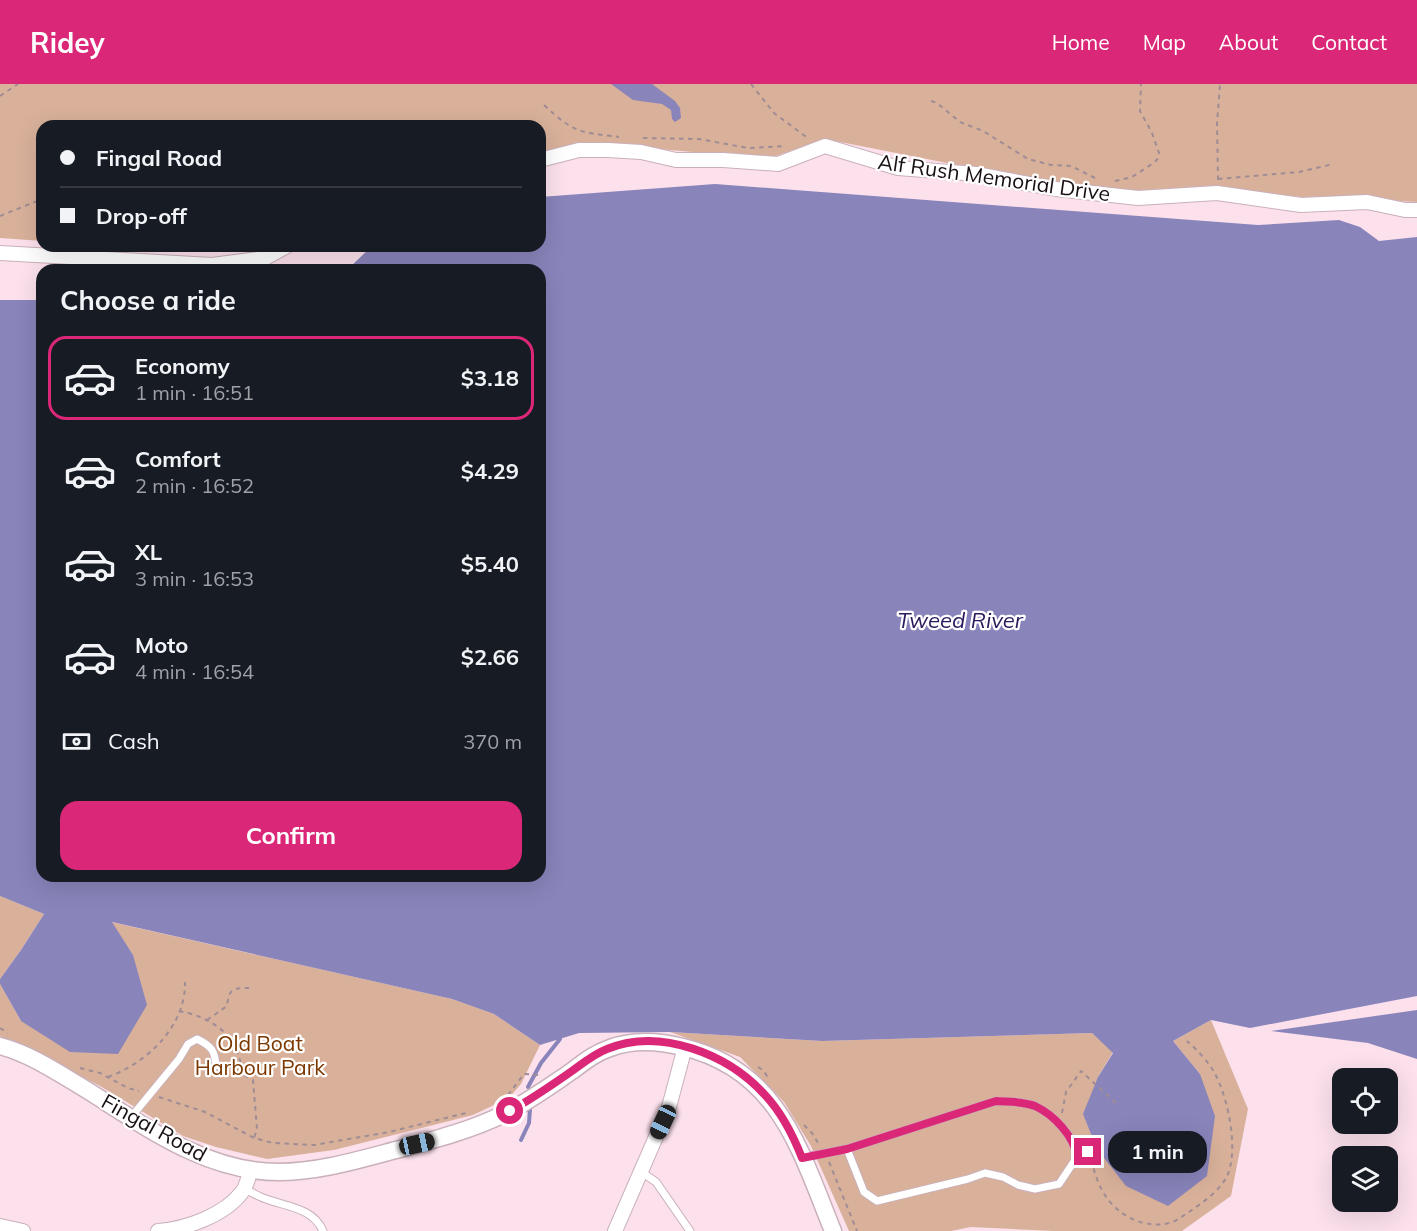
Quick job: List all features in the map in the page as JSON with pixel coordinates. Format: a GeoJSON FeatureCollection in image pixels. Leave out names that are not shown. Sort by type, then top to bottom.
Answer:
{"type":"FeatureCollection","features":[{"type":"Feature","properties":{"kind":"street"},"geometry":{"type":"LineString","coordinates":[[546,158],[579,150],[608,150],[641,152],[676,160],[723,160],[778,164],[825,146]]}},
{"type":"Feature","properties":{"kind":"street","name":"Alf Rush Memorial Drive"},"geometry":{"type":"LineString","coordinates":[[825,146],[898,168],[976,174],[1056,189],[1138,198],[1207,194],[1270,199],[1301,205],[1367,202],[1405,210],[1417,210]]}},
{"type":"Feature","properties":{"kind":"street"},"geometry":{"type":"LineString","coordinates":[[220,264],[265,258],[276,252]]}},
{"type":"Feature","properties":{"kind":"street"},"geometry":{"type":"LineString","coordinates":[[0,253],[194,264]]}},
{"type":"Feature","properties":{"kind":"street","name":"Fingal Road"},"geometry":{"type":"LineString","coordinates":[[5,1040],[162,1137],[202,1157],[251,1170],[292,1172],[331,1167],[476,1127],[517,1107],[606,1049],[629,1042],[647,1041],[686,1047],[720,1060],[752,1082],[766,1095],[783,1117],[833,1231]]}},
{"type":"Feature","properties":{"kind":"street"},"geometry":{"type":"LineString","coordinates":[[615,1231],[669,1107],[686,1047]]}},
{"type":"Feature","properties":{"kind":"street"},"geometry":{"type":"LineString","coordinates":[[158,1231],[186,1225],[207,1217],[233,1201],[244,1189],[251,1170]]}},
{"type":"Feature","properties":{"kind":"street"},"geometry":{"type":"LineString","coordinates":[[0,1226],[23,1231]]}},
{"type":"Feature","properties":{"kind":"lane"},"geometry":{"type":"LineString","coordinates":[[132,1117],[179,1059],[188,1044],[197,1039],[209,1045],[216,1053],[216,1066]]}},
{"type":"Feature","properties":{"kind":"lane"},"geometry":{"type":"LineString","coordinates":[[802,1158],[847,1149],[996,1101],[1019,1102],[1034,1106],[1060,1126],[1072,1140],[1077,1157]]}},
{"type":"Feature","properties":{"kind":"lane"},"geometry":{"type":"LineString","coordinates":[[847,1149],[864,1192],[877,1201],[985,1173],[1004,1177],[1018,1185],[1035,1189],[1059,1184],[1077,1157],[1097,1149]]}},
{"type":"Feature","properties":{"kind":"lane"},"geometry":{"type":"LineString","coordinates":[[640,1171],[656,1182],[690,1231]]}},
{"type":"Feature","properties":{"kind":"lane"},"geometry":{"type":"LineString","coordinates":[[244,1189],[265,1199],[304,1211],[315,1217],[323,1231]]}},
{"type":"Feature","properties":{"kind":"path"},"geometry":{"type":"LineString","coordinates":[[0,96],[18,84]]}},
{"type":"Feature","properties":{"kind":"path"},"geometry":{"type":"LineString","coordinates":[[751,84],[766,106],[801,134],[825,146]]}},
{"type":"Feature","properties":{"kind":"path"},"geometry":{"type":"LineString","coordinates":[[1111,182],[1132,177],[1158,158],[1159,153],[1152,133],[1140,111],[1141,84]]}},
{"type":"Feature","properties":{"kind":"path"},"geometry":{"type":"LineString","coordinates":[[1207,194],[1218,179],[1217,124],[1220,84]]}},
{"type":"Feature","properties":{"kind":"path"},"geometry":{"type":"LineString","coordinates":[[931,101],[937,103],[960,122],[983,131],[1028,159],[1051,165],[1071,166],[1089,177],[1102,180]]}},
{"type":"Feature","properties":{"kind":"path"},"geometry":{"type":"LineString","coordinates":[[543,105],[563,123],[575,130],[620,136]]}},
{"type":"Feature","properties":{"kind":"path"},"geometry":{"type":"LineString","coordinates":[[801,134],[802,144]]}},
{"type":"Feature","properties":{"kind":"path"},"geometry":{"type":"LineString","coordinates":[[638,138],[699,139],[748,148],[788,146]]}},
{"type":"Feature","properties":{"kind":"path"},"geometry":{"type":"LineString","coordinates":[[1218,179],[1299,172],[1333,164]]}},
{"type":"Feature","properties":{"kind":"path"},"geometry":{"type":"LineString","coordinates":[[0,216],[36,201]]}},
{"type":"Feature","properties":{"kind":"path"},"geometry":{"type":"LineString","coordinates":[[108,1077],[125,1071],[152,1051],[171,1028],[185,992],[185,982]]}},
{"type":"Feature","properties":{"kind":"path"},"geometry":{"type":"LineString","coordinates":[[207,1020],[227,1006],[227,996],[232,990],[249,988]]}},
{"type":"Feature","properties":{"kind":"path"},"geometry":{"type":"LineString","coordinates":[[179,1011],[207,1020],[228,1037],[239,1057],[244,1075],[253,1080],[257,1129],[254,1138]]}},
{"type":"Feature","properties":{"kind":"path"},"geometry":{"type":"LineString","coordinates":[[0,1028],[5,1040]]}},
{"type":"Feature","properties":{"kind":"path"},"geometry":{"type":"LineString","coordinates":[[1088,1152],[1102,1190],[1116,1211],[1133,1222],[1154,1226],[1173,1222],[1215,1191],[1226,1178],[1233,1144],[1224,1099],[1214,1071],[1187,1041]]}},
{"type":"Feature","properties":{"kind":"path"},"geometry":{"type":"LineString","coordinates":[[71,1066],[100,1073],[128,1088],[205,1112],[254,1138],[273,1143],[314,1145],[389,1132],[472,1111]]}},
{"type":"Feature","properties":{"kind":"path"},"geometry":{"type":"LineString","coordinates":[[756,1066],[764,1071],[769,1079]]}},
{"type":"Feature","properties":{"kind":"path"},"geometry":{"type":"LineString","coordinates":[[1060,1126],[1066,1092],[1081,1071],[1117,1104]]}},
{"type":"Feature","properties":{"kind":"path"},"geometry":{"type":"LineString","coordinates":[[503,1098],[524,1074],[538,1076],[546,1073]]}},
{"type":"Feature","properties":{"kind":"path"},"geometry":{"type":"LineString","coordinates":[[798,1120],[818,1140],[857,1231]]}},
{"type":"Feature","properties":{"kind":"green space"},"geometry":{"type":"Polygon","coordinates":[[[0,84],[1417,84],[1417,202],[1362,196],[1302,197],[1218,188],[1124,191],[1023,178],[825,139],[776,156],[727,155],[612,145],[560,148],[546,152],[546,120],[36,120],[36,241],[0,238],[0,84]]]}},
{"type":"Feature","properties":{"kind":"green space"},"geometry":{"type":"Polygon","coordinates":[[[0,896],[44,914],[0,979],[0,896]]]}},
{"type":"Feature","properties":{"kind":"green space","name":"Old Boat Harbour Park"},"geometry":{"type":"Polygon","coordinates":[[[111,922],[452,999],[494,1014],[540,1045],[521,1084],[509,1098],[473,1115],[334,1150],[267,1159],[216,1147],[183,1136],[100,1086],[0,1036],[0,984],[21,1021],[133,955],[111,922]]]}},
{"type":"Feature","properties":{"kind":"green space"},"geometry":{"type":"Polygon","coordinates":[[[1211,1020],[1248,1109],[1231,1196],[1182,1231],[1053,1231],[971,1227],[951,1231],[849,1231],[811,1146],[784,1102],[740,1057],[670,1032],[822,1041],[1092,1033],[1113,1052],[1098,1077],[1200,1074],[1173,1041],[1211,1020]]]}},
{"type":"Feature","properties":{"kind":"water"},"geometry":{"type":"Polygon","coordinates":[[[611,84],[652,84],[675,101],[680,108],[681,118],[675,122],[672,119],[671,110],[662,104],[633,100],[611,84]]]}},
{"type":"Feature","properties":{"kind":"water","name":"Tweed River"},"geometry":{"type":"Polygon","coordinates":[[[715,184],[1258,225],[1339,220],[1360,227],[1379,241],[1417,237],[1417,996],[1250,1028],[1211,1020],[1173,1041],[1200,1074],[1215,1116],[1207,1176],[1168,1206],[1126,1186],[1097,1149],[1083,1114],[1098,1077],[1113,1053],[1092,1033],[822,1041],[670,1032],[579,1033],[540,1045],[494,1014],[452,999],[112,922],[133,955],[147,1005],[118,1054],[70,1052],[21,1021],[0,984],[0,979],[44,914],[0,896],[0,300],[36,300],[36,882],[546,882],[546,264],[353,264],[366,252],[546,252],[546,197],[715,184]]]}},
{"type":"Feature","properties":{"kind":"water"},"geometry":{"type":"Polygon","coordinates":[[[1417,1010],[1417,1059],[1368,1043],[1271,1031],[1417,1010]]]}},
{"type":"Feature","properties":{"kind":"waterway"},"geometry":{"type":"LineString","coordinates":[[528,1087],[541,1063],[560,1039]]}},
{"type":"Feature","properties":{"kind":"waterway"},"geometry":{"type":"LineString","coordinates":[[521,1140],[529,1123],[530,1109]]}},
{"type":"Feature","properties":{"kind":"route"},"geometry":{"type":"LineString","coordinates":[[510,1111],[606,1049],[629,1042],[647,1041],[686,1047],[708,1054],[744,1075],[766,1095],[783,1117],[802,1158],[847,1149],[996,1101],[1019,1102],[1034,1106],[1060,1126],[1072,1140],[1077,1157],[1088,1152]]}}]}
